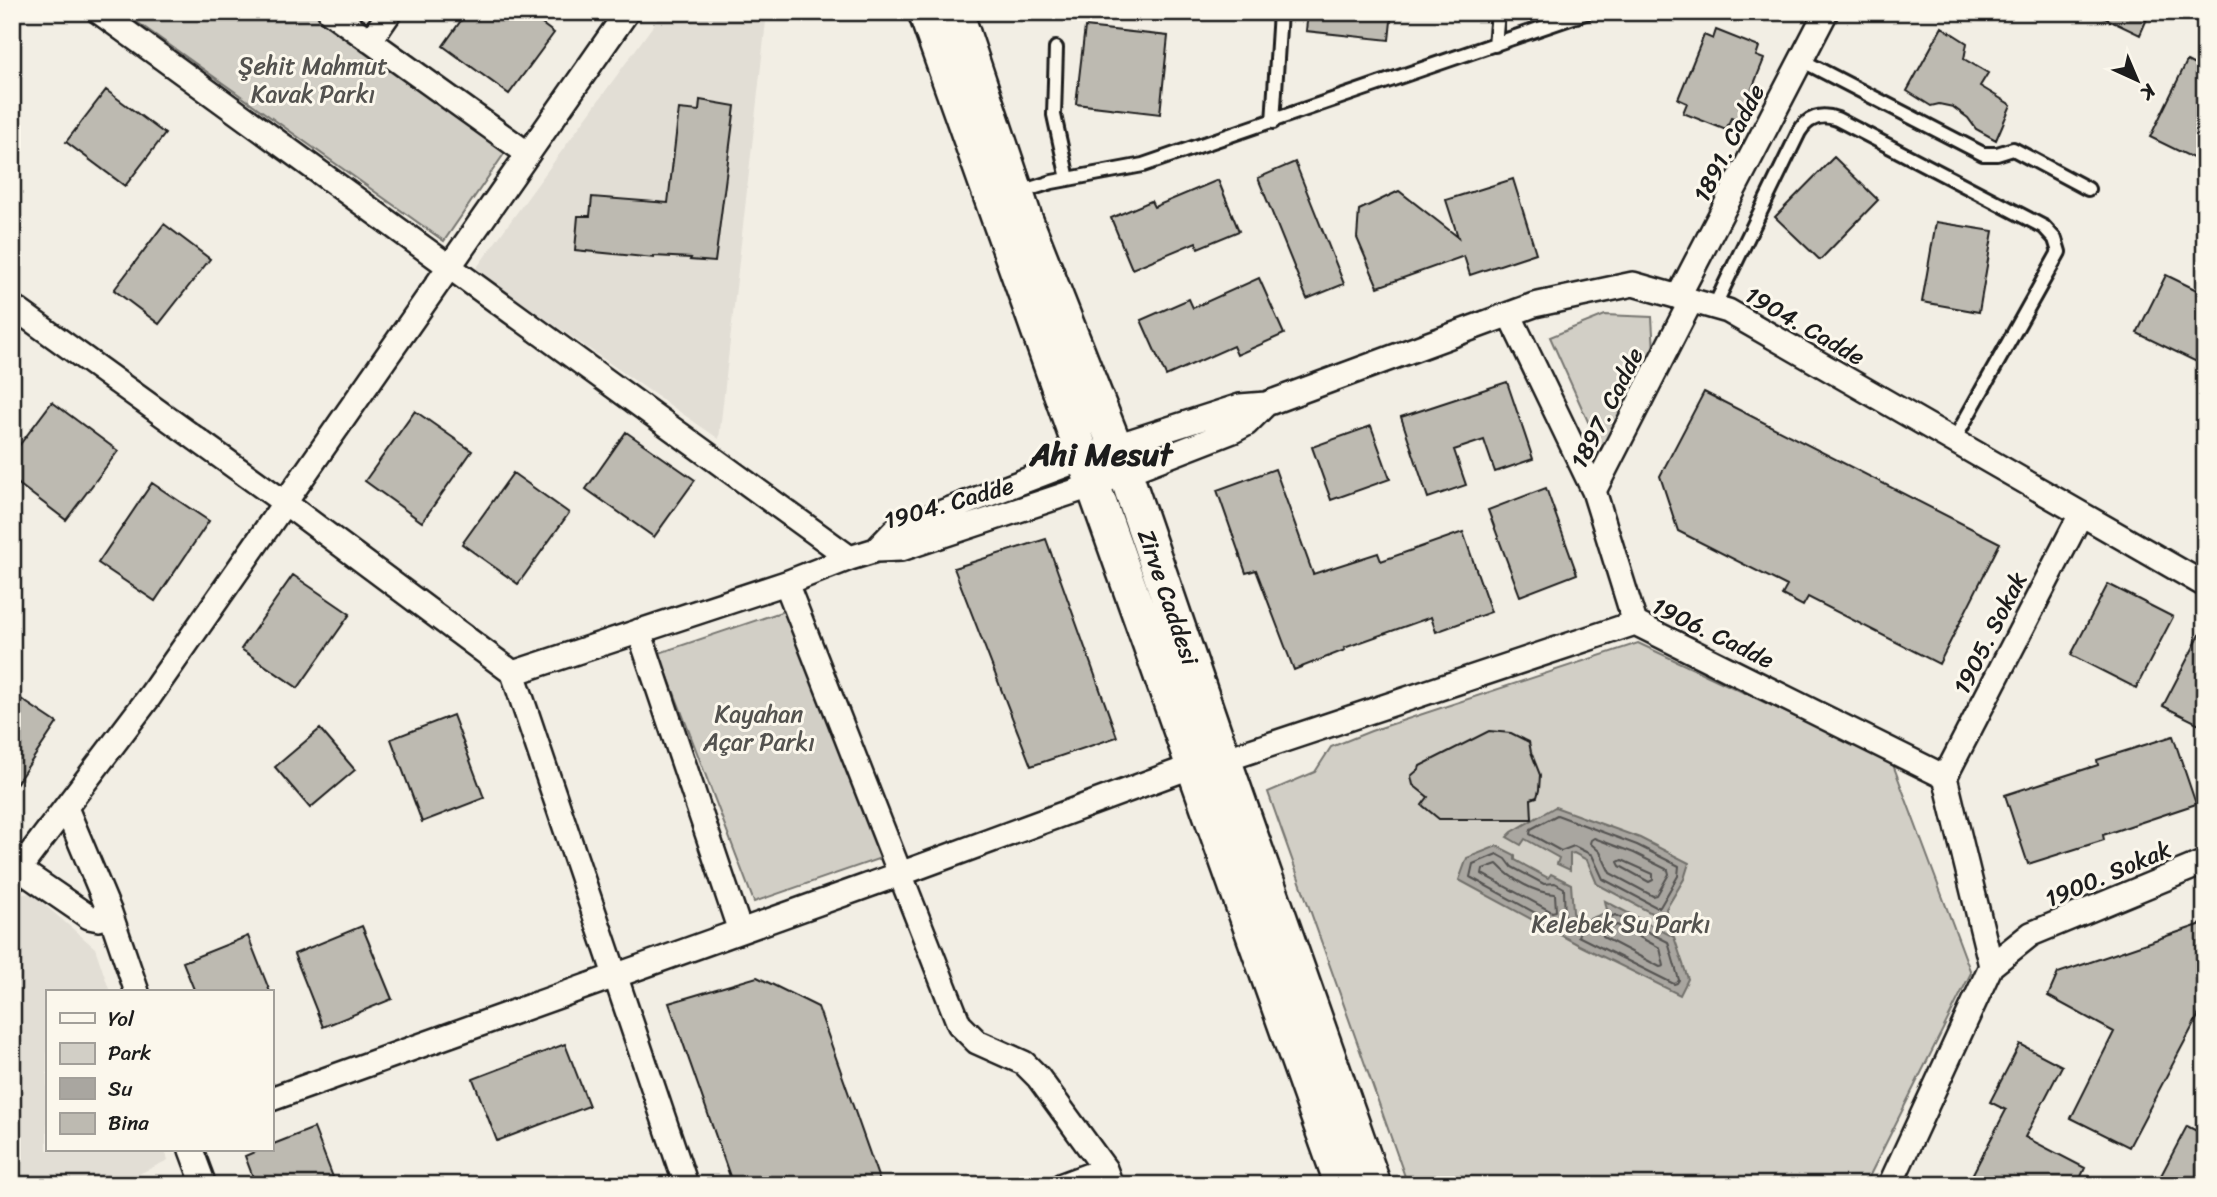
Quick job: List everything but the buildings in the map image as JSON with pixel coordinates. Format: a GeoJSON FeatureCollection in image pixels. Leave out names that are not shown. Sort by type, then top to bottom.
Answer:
{"type":"FeatureCollection","features":[{"type":"Feature","properties":{"kind":"main road","name":"Zirve Caddesi"},"geometry":{"type":"LineString","coordinates":[[925,12],[1089,471],[1208,763],[1374,1185]]}},
{"type":"Feature","properties":{"kind":"main road","name":"Zirve Caddesi"},"geometry":{"type":"LineString","coordinates":[[956,12],[1017,193],[1121,459],[1208,763],[1342,1185]]}},
{"type":"Feature","properties":{"kind":"street"},"geometry":{"type":"LineString","coordinates":[[99,12],[850,558]]}},
{"type":"Feature","properties":{"kind":"street"},"geometry":{"type":"LineString","coordinates":[[330,12],[528,154]]}},
{"type":"Feature","properties":{"kind":"street"},"geometry":{"type":"LineString","coordinates":[[370,41],[390,12]]}},
{"type":"Feature","properties":{"kind":"street"},"geometry":{"type":"LineString","coordinates":[[110,914],[99,919],[89,917],[14,870],[66,808],[150,696],[628,12]]}},
{"type":"Feature","properties":{"kind":"street","name":"1891. Cadde"},"geometry":{"type":"LineString","coordinates":[[1685,299],[1826,12]]}},
{"type":"Feature","properties":{"kind":"street","name":"1904. Cadde"},"geometry":{"type":"LineString","coordinates":[[850,558],[876,550],[895,530],[1121,459],[1233,431],[1246,424],[1265,404],[1534,305],[1633,284],[1728,311],[2205,585]]}},
{"type":"Feature","properties":{"kind":"street","name":"1897. Cadde"},"geometry":{"type":"LineString","coordinates":[[1635,622],[1594,491],[1685,299]]}},
{"type":"Feature","properties":{"kind":"street"},"geometry":{"type":"LineString","coordinates":[[12,306],[285,503],[513,673],[685,1185]]}},
{"type":"Feature","properties":{"kind":"street"},"geometry":{"type":"LineString","coordinates":[[1509,314],[1594,491]]}},
{"type":"Feature","properties":{"kind":"street","name":"1905. Sokak"},"geometry":{"type":"LineString","coordinates":[[1945,777],[2081,514]]}},
{"type":"Feature","properties":{"kind":"street"},"geometry":{"type":"LineString","coordinates":[[513,673],[786,583],[850,558]]}},
{"type":"Feature","properties":{"kind":"street"},"geometry":{"type":"LineString","coordinates":[[786,583],[959,1024],[977,1042],[1024,1063],[1038,1077],[1108,1177],[1062,1185]]}},
{"type":"Feature","properties":{"kind":"street","name":"1906. Cadde"},"geometry":{"type":"LineString","coordinates":[[273,1098],[1208,763],[1635,622],[1945,777]]}},
{"type":"Feature","properties":{"kind":"street"},"geometry":{"type":"LineString","coordinates":[[639,631],[740,931]]}},
{"type":"Feature","properties":{"kind":"street"},"geometry":{"type":"LineString","coordinates":[[1890,1185],[1991,967],[1945,777]]}},
{"type":"Feature","properties":{"kind":"street"},"geometry":{"type":"LineString","coordinates":[[66,808],[110,914],[136,990]]}},
{"type":"Feature","properties":{"kind":"street","name":"1900. Sokak"},"geometry":{"type":"LineString","coordinates":[[1991,967],[2031,934],[2205,862]]}},
{"type":"Feature","properties":{"kind":"street"},"geometry":{"type":"LineString","coordinates":[[192,1152],[204,1185]]}},
{"type":"Feature","properties":{"kind":"lane"},"geometry":{"type":"LineString","coordinates":[[1273,121],[1280,12]]}},
{"type":"Feature","properties":{"kind":"lane"},"geometry":{"type":"LineString","coordinates":[[1495,45],[1498,12]]}},
{"type":"Feature","properties":{"kind":"lane"},"geometry":{"type":"LineString","coordinates":[[1017,193],[1068,179],[1143,165],[1588,12]]}},
{"type":"Feature","properties":{"kind":"lane"},"geometry":{"type":"LineString","coordinates":[[1056,48],[1054,115],[1068,179]]}},
{"type":"Feature","properties":{"kind":"lane"},"geometry":{"type":"LineString","coordinates":[[1801,60],[1983,153],[1997,154],[2012,149],[2088,189]]}},
{"type":"Feature","properties":{"kind":"lane"},"geometry":{"type":"LineString","coordinates":[[1714,307],[1799,132],[1807,121],[1819,116],[1837,119],[2045,227],[2055,239],[2059,252],[1953,442]]}},
{"type":"Feature","properties":{"kind":"shaded area"},"geometry":{"type":"Polygon","coordinates":[[[663,12],[767,12],[719,439],[475,270],[663,12]]]}},
{"type":"Feature","properties":{"kind":"shaded area"},"geometry":{"type":"Polygon","coordinates":[[[31,893],[95,948],[109,990],[46,990],[46,1152],[166,1152],[168,1160],[116,1185],[12,1185],[12,895],[31,893]]]}},
{"type":"Feature","properties":{"kind":"green space","name":"Şehit Mahmut Kavak Parkı"},"geometry":{"type":"Polygon","coordinates":[[[123,12],[313,12],[506,151],[444,241],[123,12]]]}},
{"type":"Feature","properties":{"kind":"green space"},"geometry":{"type":"Polygon","coordinates":[[[1605,315],[1652,317],[1654,352],[1603,455],[1550,337],[1605,315]]]}},
{"type":"Feature","properties":{"kind":"green space","name":"Kayahan Açar Parkı"},"geometry":{"type":"Polygon","coordinates":[[[787,610],[881,858],[754,902],[659,653],[787,610]]]}},
{"type":"Feature","properties":{"kind":"green space","name":"Kelebek Su Parkı"},"geometry":{"type":"Polygon","coordinates":[[[1638,643],[1892,762],[1971,973],[1865,1185],[1408,1185],[1268,792],[1315,772],[1331,747],[1371,731],[1638,643]]]}},
{"type":"Feature","properties":{"kind":"water"},"geometry":{"type":"Polygon","coordinates":[[[1555,807],[1640,838],[1689,863],[1684,879],[1666,909],[1670,923],[1597,884],[1587,860],[1574,853],[1570,854],[1570,870],[1557,864],[1559,858],[1525,839],[1521,845],[1507,837],[1555,807]]]}},
{"type":"Feature","properties":{"kind":"water"},"geometry":{"type":"Polygon","coordinates":[[[1497,846],[1515,855],[1515,860],[1548,878],[1551,874],[1571,884],[1574,925],[1605,913],[1605,901],[1674,937],[1688,979],[1680,995],[1579,945],[1459,880],[1467,858],[1497,846]]]}},
{"type":"Feature","properties":{"kind":"district","name":"Ahi Mesut"},"geometry":{"type":"Point","coordinates":[1101,454]}}]}
